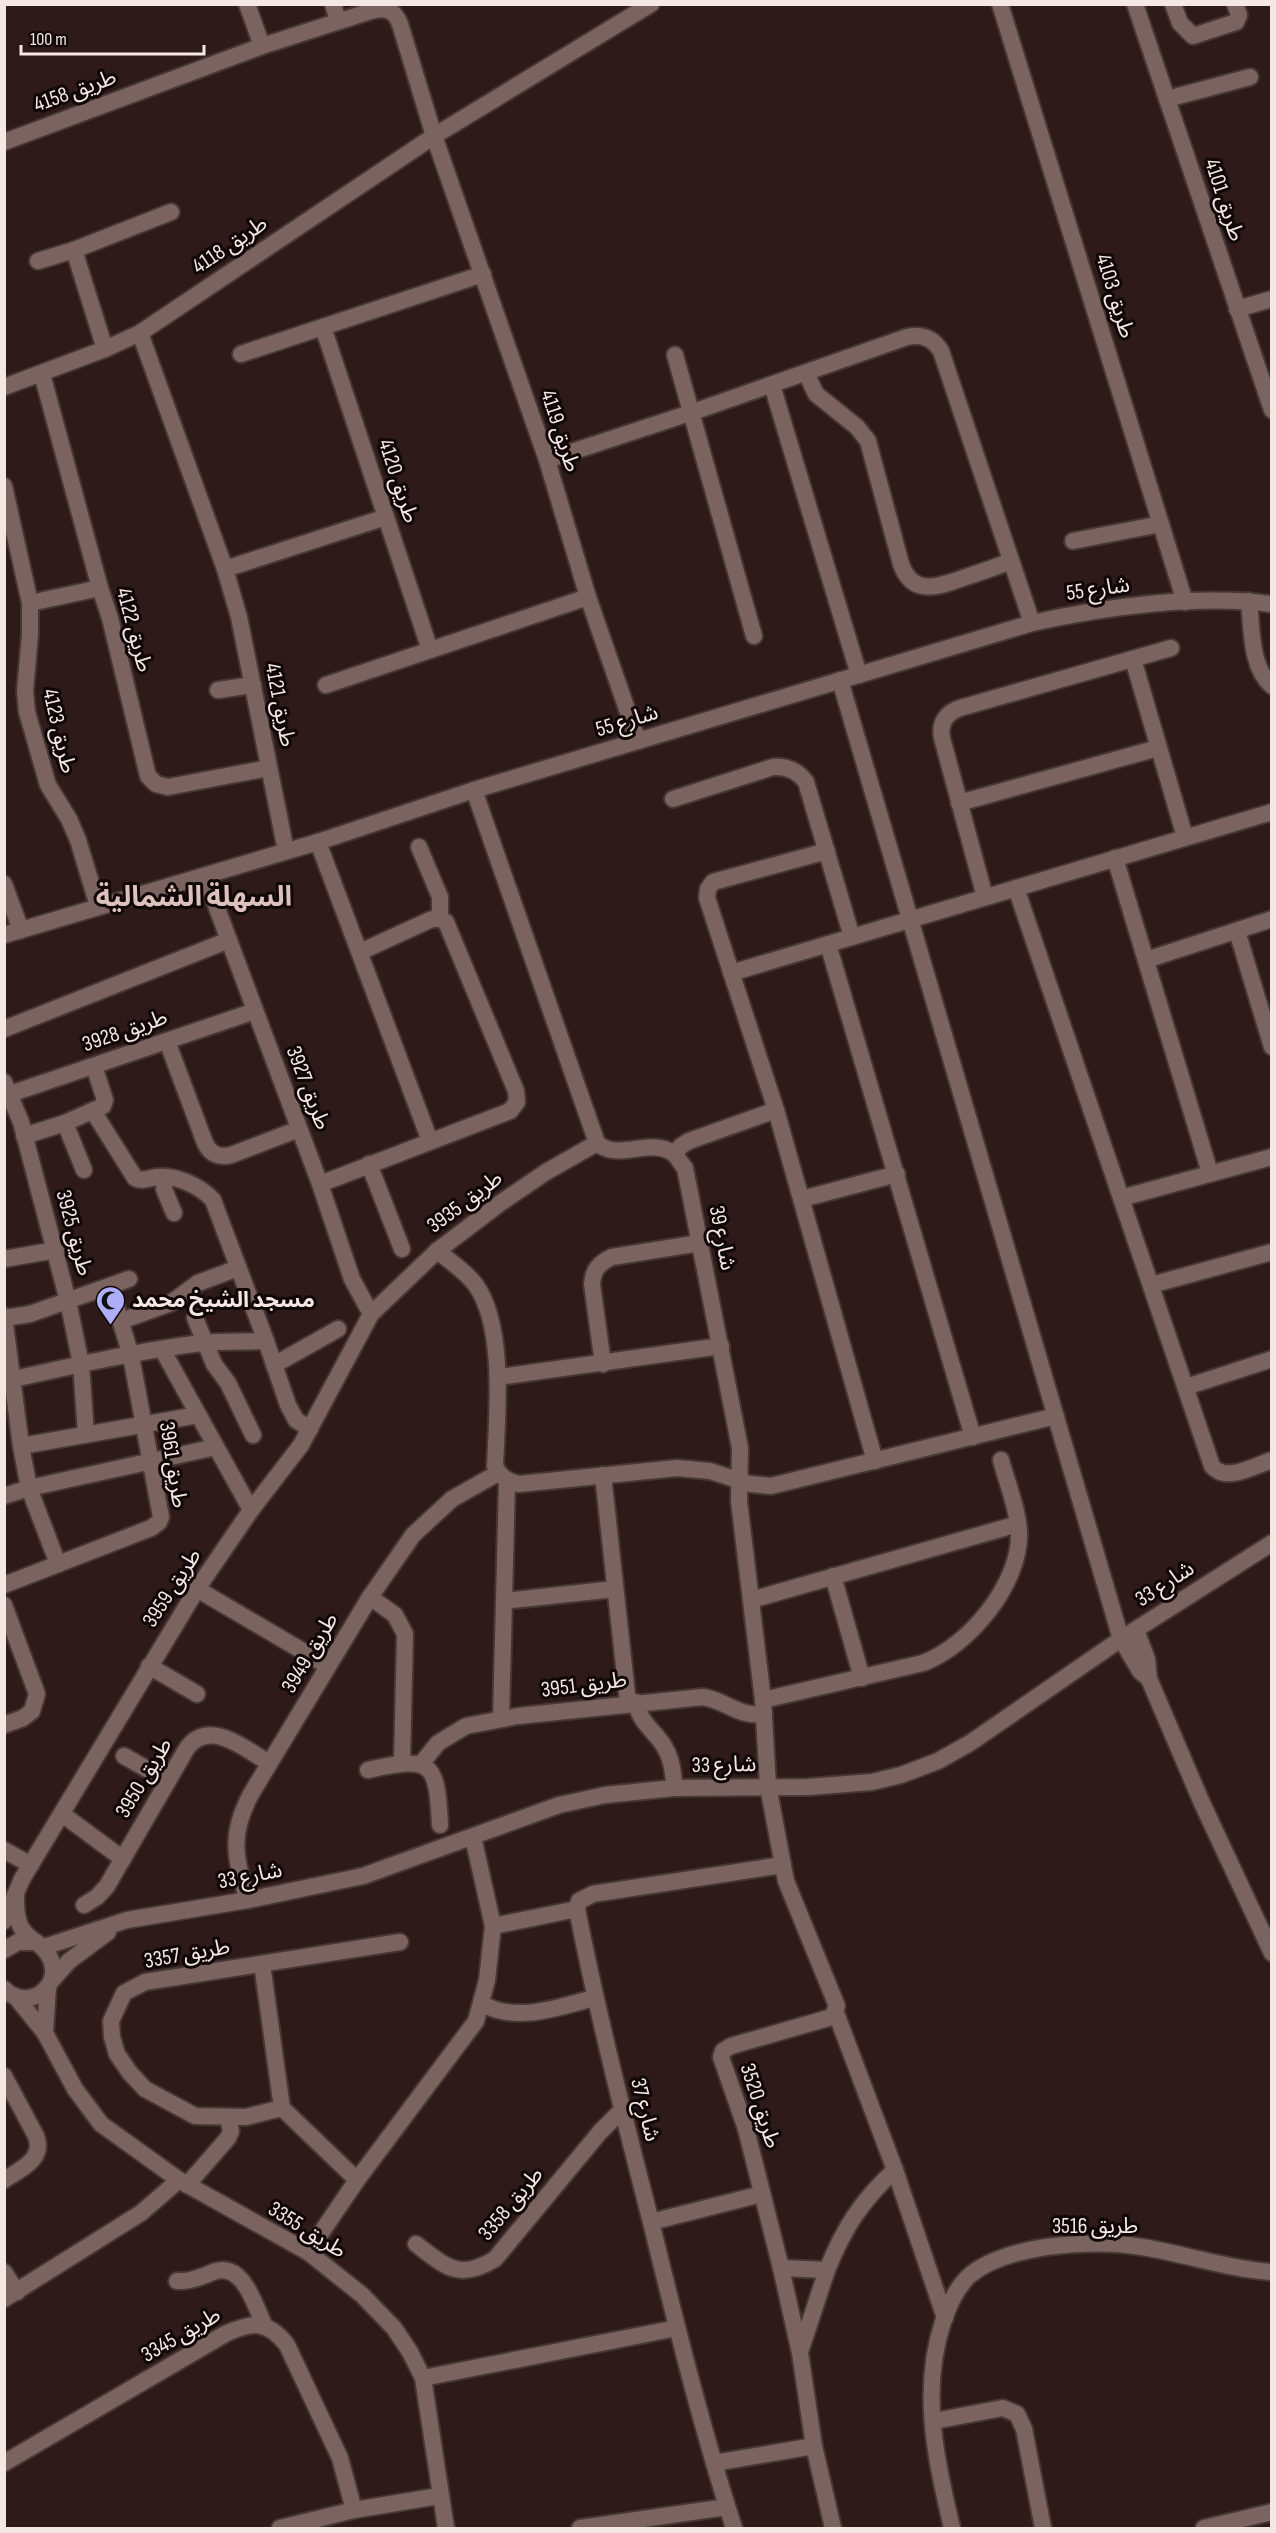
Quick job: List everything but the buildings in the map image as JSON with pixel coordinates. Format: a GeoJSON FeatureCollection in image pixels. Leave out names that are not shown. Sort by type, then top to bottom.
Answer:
{"type":"FeatureCollection","features":[{"type":"Feature","properties":{"kind":"street"},"geometry":{"type":"LineString","coordinates":[[247,4],[262,46]]}},
{"type":"Feature","properties":{"kind":"street"},"geometry":{"type":"LineString","coordinates":[[333,4],[338,21]]}},
{"type":"Feature","properties":{"kind":"street","name":"طريق 4118"},"geometry":{"type":"LineString","coordinates":[[42,374],[105,350],[140,333],[434,136],[651,4]]}},
{"type":"Feature","properties":{"kind":"street","name":"طريق 4103"},"geometry":{"type":"LineString","coordinates":[[1000,4],[1185,602]]}},
{"type":"Feature","properties":{"kind":"street","name":"طريق 4101"},"geometry":{"type":"LineString","coordinates":[[1135,4],[1272,410]]}},
{"type":"Feature","properties":{"kind":"street"},"geometry":{"type":"LineString","coordinates":[[1173,4],[1180,23],[1193,36],[1236,22],[1239,15],[1235,4]]}},
{"type":"Feature","properties":{"kind":"street","name":"طريق 4158"},"geometry":{"type":"LineString","coordinates":[[4,141],[262,46],[338,21],[385,9],[397,17],[434,136]]}},
{"type":"Feature","properties":{"kind":"street"},"geometry":{"type":"LineString","coordinates":[[1167,99],[1250,77]]}},
{"type":"Feature","properties":{"kind":"street","name":"طريق 4119"},"geometry":{"type":"LineString","coordinates":[[434,136],[547,460],[588,597],[638,741]]}},
{"type":"Feature","properties":{"kind":"street"},"geometry":{"type":"LineString","coordinates":[[38,261],[74,250],[171,212]]}},
{"type":"Feature","properties":{"kind":"street"},"geometry":{"type":"LineString","coordinates":[[74,250],[105,350]]}},
{"type":"Feature","properties":{"kind":"street"},"geometry":{"type":"LineString","coordinates":[[241,354],[483,274]]}},
{"type":"Feature","properties":{"kind":"street"},"geometry":{"type":"LineString","coordinates":[[1237,309],[1272,299]]}},
{"type":"Feature","properties":{"kind":"street","name":"طريق 4120"},"geometry":{"type":"LineString","coordinates":[[323,327],[430,650]]}},
{"type":"Feature","properties":{"kind":"street","name":"طريق 4121"},"geometry":{"type":"LineString","coordinates":[[140,333],[225,569],[239,617],[286,851]]}},
{"type":"Feature","properties":{"kind":"street"},"geometry":{"type":"LineString","coordinates":[[547,460],[915,336],[923,336],[937,345],[941,351],[1032,623]]}},
{"type":"Feature","properties":{"kind":"street"},"geometry":{"type":"LineString","coordinates":[[675,355],[693,412],[754,636]]}},
{"type":"Feature","properties":{"kind":"street"},"geometry":{"type":"LineString","coordinates":[[806,373],[816,394],[857,427],[867,441],[901,564],[913,581],[925,587],[939,587],[1011,561]]}},
{"type":"Feature","properties":{"kind":"street"},"geometry":{"type":"LineString","coordinates":[[4,387],[42,374]]}},
{"type":"Feature","properties":{"kind":"street","name":"طريق 4122"},"geometry":{"type":"LineString","coordinates":[[42,374],[110,618],[145,771],[152,781],[168,787],[268,768]]}},
{"type":"Feature","properties":{"kind":"street"},"geometry":{"type":"LineString","coordinates":[[772,385],[858,675]]}},
{"type":"Feature","properties":{"kind":"street","name":"طريق 4123"},"geometry":{"type":"LineString","coordinates":[[4,486],[30,603],[25,691],[27,712],[48,785],[69,819],[78,840],[98,906]]}},
{"type":"Feature","properties":{"kind":"street"},"geometry":{"type":"LineString","coordinates":[[225,569],[386,517]]}},
{"type":"Feature","properties":{"kind":"street"},"geometry":{"type":"LineString","coordinates":[[1073,541],[1161,524]]}},
{"type":"Feature","properties":{"kind":"street"},"geometry":{"type":"LineString","coordinates":[[30,603],[100,588]]}},
{"type":"Feature","properties":{"kind":"street"},"geometry":{"type":"LineString","coordinates":[[326,685],[588,597]]}},
{"type":"Feature","properties":{"kind":"street","name":"شارع 55"},"geometry":{"type":"LineString","coordinates":[[13,933],[318,842],[474,790],[1032,623],[1118,608],[1185,602],[1272,604]]}},
{"type":"Feature","properties":{"kind":"street"},"geometry":{"type":"LineString","coordinates":[[1249,602],[1257,664],[1266,681],[1272,686]]}},
{"type":"Feature","properties":{"kind":"street"},"geometry":{"type":"LineString","coordinates":[[985,897],[941,732],[944,720],[950,712],[1170,648]]}},
{"type":"Feature","properties":{"kind":"street"},"geometry":{"type":"LineString","coordinates":[[1132,658],[1185,837]]}},
{"type":"Feature","properties":{"kind":"street"},"geometry":{"type":"LineString","coordinates":[[840,680],[1121,1640],[1140,1671],[1149,1680]]}},
{"type":"Feature","properties":{"kind":"street"},"geometry":{"type":"LineString","coordinates":[[218,690],[253,685]]}},
{"type":"Feature","properties":{"kind":"street"},"geometry":{"type":"LineString","coordinates":[[959,803],[1158,748]]}},
{"type":"Feature","properties":{"kind":"street"},"geometry":{"type":"LineString","coordinates":[[673,799],[773,768],[787,768],[798,773],[806,782],[852,937]]}},
{"type":"Feature","properties":{"kind":"street"},"geometry":{"type":"LineString","coordinates":[[474,790],[597,1143],[610,1151],[663,1148],[674,1154],[689,1141],[776,1110]]}},
{"type":"Feature","properties":{"kind":"street"},"geometry":{"type":"LineString","coordinates":[[731,973],[1272,812]]}},
{"type":"Feature","properties":{"kind":"street"},"geometry":{"type":"LineString","coordinates":[[318,842],[430,1141]]}},
{"type":"Feature","properties":{"kind":"street"},"geometry":{"type":"LineString","coordinates":[[419,847],[440,897],[440,919]]}},
{"type":"Feature","properties":{"kind":"street"},"geometry":{"type":"LineString","coordinates":[[827,851],[713,882],[707,898],[776,1110],[875,1461]]}},
{"type":"Feature","properties":{"kind":"street"},"geometry":{"type":"LineString","coordinates":[[1115,858],[1210,1173]]}},
{"type":"Feature","properties":{"kind":"street","name":"طريق 3927"},"geometry":{"type":"LineString","coordinates":[[205,876],[320,1184],[352,1280],[371,1314]]}},
{"type":"Feature","properties":{"kind":"street"},"geometry":{"type":"LineString","coordinates":[[4,884],[13,933]]}},
{"type":"Feature","properties":{"kind":"street"},"geometry":{"type":"LineString","coordinates":[[1016,888],[1215,1470],[1229,1474],[1272,1460]]}},
{"type":"Feature","properties":{"kind":"street"},"geometry":{"type":"LineString","coordinates":[[320,1184],[510,1111],[515,1106],[517,1098],[451,928],[446,922],[440,919],[428,920],[360,952]]}},
{"type":"Feature","properties":{"kind":"street"},"geometry":{"type":"LineString","coordinates":[[1146,960],[1272,919]]}},
{"type":"Feature","properties":{"kind":"street"},"geometry":{"type":"LineString","coordinates":[[1236,931],[1272,1047]]}},
{"type":"Feature","properties":{"kind":"street"},"geometry":{"type":"LineString","coordinates":[[4,1029],[229,940]]}},
{"type":"Feature","properties":{"kind":"street"},"geometry":{"type":"LineString","coordinates":[[828,944],[973,1437]]}},
{"type":"Feature","properties":{"kind":"street","name":"طريق 3928"},"geometry":{"type":"LineString","coordinates":[[7,1088],[94,1066],[255,1011]]}},
{"type":"Feature","properties":{"kind":"street"},"geometry":{"type":"LineString","coordinates":[[167,1041],[205,1143],[211,1152],[226,1157],[299,1129]]}},
{"type":"Feature","properties":{"kind":"street"},"geometry":{"type":"LineString","coordinates":[[24,1136],[65,1123],[103,1106],[105,1100],[94,1066]]}},
{"type":"Feature","properties":{"kind":"street","name":"طريق 3925"},"geometry":{"type":"LineString","coordinates":[[7,1088],[24,1136],[68,1301],[81,1364],[86,1434]]}},
{"type":"Feature","properties":{"kind":"street"},"geometry":{"type":"LineString","coordinates":[[93,1111],[135,1178],[142,1181],[164,1177],[198,1187],[213,1200],[293,1415],[310,1429]]}},
{"type":"Feature","properties":{"kind":"street"},"geometry":{"type":"LineString","coordinates":[[65,1123],[84,1170]]}},
{"type":"Feature","properties":{"kind":"street","name":"طريق 3935"},"geometry":{"type":"LineString","coordinates":[[371,1314],[437,1251],[522,1187],[597,1143]]}},
{"type":"Feature","properties":{"kind":"street","name":"شارع 39"},"geometry":{"type":"LineString","coordinates":[[674,1154],[685,1168],[741,1448],[740,1511],[763,1707],[768,1786],[783,1865]]}},
{"type":"Feature","properties":{"kind":"street"},"geometry":{"type":"LineString","coordinates":[[1121,1198],[1272,1157]]}},
{"type":"Feature","properties":{"kind":"street"},"geometry":{"type":"LineString","coordinates":[[369,1164],[402,1249]]}},
{"type":"Feature","properties":{"kind":"street"},"geometry":{"type":"LineString","coordinates":[[802,1199],[897,1174]]}},
{"type":"Feature","properties":{"kind":"street"},"geometry":{"type":"LineString","coordinates":[[164,1177],[164,1189],[174,1213]]}},
{"type":"Feature","properties":{"kind":"street"},"geometry":{"type":"LineString","coordinates":[[603,1364],[592,1284],[597,1268],[602,1262],[612,1257],[700,1243]]}},
{"type":"Feature","properties":{"kind":"street"},"geometry":{"type":"LineString","coordinates":[[4,1259],[56,1250]]}},
{"type":"Feature","properties":{"kind":"street"},"geometry":{"type":"LineString","coordinates":[[437,1251],[466,1273],[483,1298],[499,1377],[495,1466],[508,1479],[501,1719]]}},
{"type":"Feature","properties":{"kind":"street"},"geometry":{"type":"LineString","coordinates":[[1151,1285],[1272,1252]]}},
{"type":"Feature","properties":{"kind":"street"},"geometry":{"type":"LineString","coordinates":[[121,1321],[171,1303],[198,1283],[238,1268]]}},
{"type":"Feature","properties":{"kind":"street"},"geometry":{"type":"LineString","coordinates":[[58,1564],[29,1488],[21,1446],[5,1317],[30,1314],[129,1279]]}},
{"type":"Feature","properties":{"kind":"street","name":"طريق 3961"},"geometry":{"type":"LineString","coordinates":[[4,1585],[151,1528],[159,1522],[160,1510],[152,1461],[131,1356],[110,1286]]}},
{"type":"Feature","properties":{"kind":"street","name":"طريق 3959"},"geometry":{"type":"LineString","coordinates":[[4,1920],[18,1885],[149,1666],[197,1589],[251,1510],[286,1467],[310,1429],[371,1314]]}},
{"type":"Feature","properties":{"kind":"street"},"geometry":{"type":"LineString","coordinates":[[195,1318],[204,1343],[217,1369],[228,1383],[253,1435]]}},
{"type":"Feature","properties":{"kind":"street"},"geometry":{"type":"LineString","coordinates":[[274,1365],[338,1329]]}},
{"type":"Feature","properties":{"kind":"street"},"geometry":{"type":"LineString","coordinates":[[14,1379],[162,1349],[204,1343],[266,1341]]}},
{"type":"Feature","properties":{"kind":"street"},"geometry":{"type":"LineString","coordinates":[[499,1377],[721,1346]]}},
{"type":"Feature","properties":{"kind":"street"},"geometry":{"type":"LineString","coordinates":[[162,1349],[251,1510]]}},
{"type":"Feature","properties":{"kind":"street"},"geometry":{"type":"LineString","coordinates":[[1186,1388],[1272,1359]]}},
{"type":"Feature","properties":{"kind":"street"},"geometry":{"type":"LineString","coordinates":[[21,1446],[198,1415]]}},
{"type":"Feature","properties":{"kind":"street","name":"طريق 3949"},"geometry":{"type":"LineString","coordinates":[[248,1900],[237,1865],[235,1841],[245,1805],[370,1597],[413,1535],[459,1494],[508,1479],[693,1468],[760,1486],[782,1485],[1056,1416]]}},
{"type":"Feature","properties":{"kind":"street"},"geometry":{"type":"LineString","coordinates":[[4,1496],[29,1488],[216,1447]]}},
{"type":"Feature","properties":{"kind":"street"},"geometry":{"type":"LineString","coordinates":[[763,1707],[862,1678],[922,1664],[942,1655],[959,1642],[997,1599],[1008,1579],[1018,1546],[1018,1524],[1001,1460]]}},
{"type":"Feature","properties":{"kind":"street"},"geometry":{"type":"LineString","coordinates":[[603,1475],[615,1589],[632,1702],[642,1721],[664,1746],[669,1756],[674,1788]]}},
{"type":"Feature","properties":{"kind":"street"},"geometry":{"type":"LineString","coordinates":[[751,1600],[1018,1524]]}},
{"type":"Feature","properties":{"kind":"street","name":"شارع 33"},"geometry":{"type":"LineString","coordinates":[[4,1950],[18,1942],[40,1944],[127,1920],[248,1900],[363,1876],[559,1805],[605,1795],[674,1788],[808,1787],[872,1782],[902,1774],[938,1761],[970,1743],[1136,1630],[1272,1543]]}},
{"type":"Feature","properties":{"kind":"street"},"geometry":{"type":"LineString","coordinates":[[833,1576],[862,1678]]}},
{"type":"Feature","properties":{"kind":"street"},"geometry":{"type":"LineString","coordinates":[[197,1589],[328,1666]]}},
{"type":"Feature","properties":{"kind":"street"},"geometry":{"type":"LineString","coordinates":[[504,1601],[615,1589]]}},
{"type":"Feature","properties":{"kind":"street"},"geometry":{"type":"LineString","coordinates":[[370,1597],[395,1615],[405,1634],[402,1762]]}},
{"type":"Feature","properties":{"kind":"street"},"geometry":{"type":"LineString","coordinates":[[4,1605],[35,1688],[37,1700],[28,1715],[4,1725]]}},
{"type":"Feature","properties":{"kind":"street"},"geometry":{"type":"LineString","coordinates":[[1136,1630],[1147,1659],[1149,1680],[1202,1803],[1272,1953]]}},
{"type":"Feature","properties":{"kind":"street"},"geometry":{"type":"LineString","coordinates":[[149,1666],[197,1694]]}},
{"type":"Feature","properties":{"kind":"street","name":"طريق 3951"},"geometry":{"type":"LineString","coordinates":[[421,1764],[438,1743],[456,1730],[501,1719],[632,1702],[703,1697],[721,1702],[742,1713],[763,1707]]}},
{"type":"Feature","properties":{"kind":"street","name":"طريق 3950"},"geometry":{"type":"LineString","coordinates":[[84,1905],[102,1892],[191,1742],[205,1734],[220,1736],[269,1763]]}},
{"type":"Feature","properties":{"kind":"street"},"geometry":{"type":"LineString","coordinates":[[124,1756],[168,1781]]}},
{"type":"Feature","properties":{"kind":"street"},"geometry":{"type":"LineString","coordinates":[[368,1770],[402,1762],[421,1764],[428,1769],[437,1784],[440,1825]]}},
{"type":"Feature","properties":{"kind":"street"},"geometry":{"type":"LineString","coordinates":[[62,1814],[123,1859]]}},
{"type":"Feature","properties":{"kind":"street"},"geometry":{"type":"LineString","coordinates":[[308,2252],[357,2180],[476,2021],[487,1980],[493,1926],[473,1837]]}},
{"type":"Feature","properties":{"kind":"street"},"geometry":{"type":"LineString","coordinates":[[4,1850],[31,1865]]}},
{"type":"Feature","properties":{"kind":"street"},"geometry":{"type":"LineString","coordinates":[[4,1859],[18,1885],[18,1923],[22,1931],[40,1944],[53,1962],[45,2033]]}},
{"type":"Feature","properties":{"kind":"street"},"geometry":{"type":"LineString","coordinates":[[493,1926],[577,1909],[579,1901],[593,1894],[783,1865],[786,1881],[797,1909],[836,1998],[836,2013],[895,2170],[945,2318]]}},
{"type":"Feature","properties":{"kind":"street","name":"شارع 37"},"geometry":{"type":"LineString","coordinates":[[577,1909],[594,1998],[621,2111],[677,2328],[734,2529]]}},
{"type":"Feature","properties":{"kind":"street","name":"شارع 33"},"geometry":{"type":"LineString","coordinates":[[50,1983],[90,1943],[127,1920]]}},
{"type":"Feature","properties":{"kind":"street","name":"طريق 3357"},"geometry":{"type":"LineString","coordinates":[[262,1964],[282,2108],[246,2117],[195,2116],[145,2089],[117,2054],[112,2037],[111,2021],[124,1993],[145,1982],[400,1942]]}},
{"type":"Feature","properties":{"kind":"street"},"geometry":{"type":"LineString","coordinates":[[8,1992],[33,1997],[50,1983]]}},
{"type":"Feature","properties":{"kind":"street","name":"طريق 3355"},"geometry":{"type":"LineString","coordinates":[[8,1992],[45,2033],[75,2089],[101,2124],[183,2183],[308,2252],[362,2295],[394,2328],[423,2378],[439,2496],[446,2529]]}},
{"type":"Feature","properties":{"kind":"street"},"geometry":{"type":"LineString","coordinates":[[481,2003],[489,2008],[516,2014],[594,1998]]}},
{"type":"Feature","properties":{"kind":"street","name":"طريق 3520"},"geometry":{"type":"LineString","coordinates":[[833,2529],[814,2446],[800,2353],[781,2268],[746,2129],[722,2062],[723,2051],[731,2046],[832,2017],[836,2013]]}},
{"type":"Feature","properties":{"kind":"street"},"geometry":{"type":"LineString","coordinates":[[4,2076],[39,2145],[34,2160],[4,2180]]}},
{"type":"Feature","properties":{"kind":"street"},"geometry":{"type":"LineString","coordinates":[[282,2108],[357,2180]]}},
{"type":"Feature","properties":{"kind":"street","name":"طريق 3358"},"geometry":{"type":"LineString","coordinates":[[416,2244],[447,2268],[463,2271],[480,2268],[495,2259],[600,2132],[621,2111]]}},
{"type":"Feature","properties":{"kind":"street"},"geometry":{"type":"LineString","coordinates":[[4,2272],[11,2296],[141,2213],[183,2183],[228,2138],[231,2131],[228,2118]]}},
{"type":"Feature","properties":{"kind":"street"},"geometry":{"type":"LineString","coordinates":[[800,2353],[827,2270],[841,2237],[853,2216],[873,2190],[895,2170]]}},
{"type":"Feature","properties":{"kind":"street"},"geometry":{"type":"LineString","coordinates":[[651,2222],[762,2194]]}},
{"type":"Feature","properties":{"kind":"street","name":"طريق 3516"},"geometry":{"type":"LineString","coordinates":[[952,2529],[938,2467],[930,2386],[932,2360],[952,2298],[970,2276],[993,2261],[1028,2250],[1068,2244],[1140,2246],[1245,2270],[1272,2272]]}},
{"type":"Feature","properties":{"kind":"street"},"geometry":{"type":"LineString","coordinates":[[781,2268],[827,2270]]}},
{"type":"Feature","properties":{"kind":"street"},"geometry":{"type":"LineString","coordinates":[[177,2281],[184,2282],[222,2269],[234,2271],[242,2280],[265,2327],[281,2337],[287,2345],[340,2458],[354,2510]]}},
{"type":"Feature","properties":{"kind":"street","name":"طريق 3345"},"geometry":{"type":"LineString","coordinates":[[4,2463],[225,2334],[247,2324],[265,2327]]}},
{"type":"Feature","properties":{"kind":"street"},"geometry":{"type":"LineString","coordinates":[[423,2378],[677,2328]]}},
{"type":"Feature","properties":{"kind":"street"},"geometry":{"type":"LineString","coordinates":[[934,2421],[1003,2408],[1017,2414],[1024,2429],[1043,2529]]}},
{"type":"Feature","properties":{"kind":"street"},"geometry":{"type":"LineString","coordinates":[[714,2463],[814,2446]]}},
{"type":"Feature","properties":{"kind":"street"},"geometry":{"type":"LineString","coordinates":[[280,2529],[354,2510],[439,2496]]}},
{"type":"Feature","properties":{"kind":"street"},"geometry":{"type":"LineString","coordinates":[[591,2528],[727,2507]]}},
{"type":"Feature","properties":{"kind":"street"},"geometry":{"type":"LineString","coordinates":[[1204,2529],[1272,2512]]}},
{"type":"Feature","properties":{"kind":"place","name":"مسجد الشيخ محمد"},"geometry":{"type":"Point","coordinates":[111,1326]}},
{"type":"Feature","properties":{"kind":"district","name":"السهلة الشمالية"},"geometry":{"type":"Point","coordinates":[194,897]}}]}
